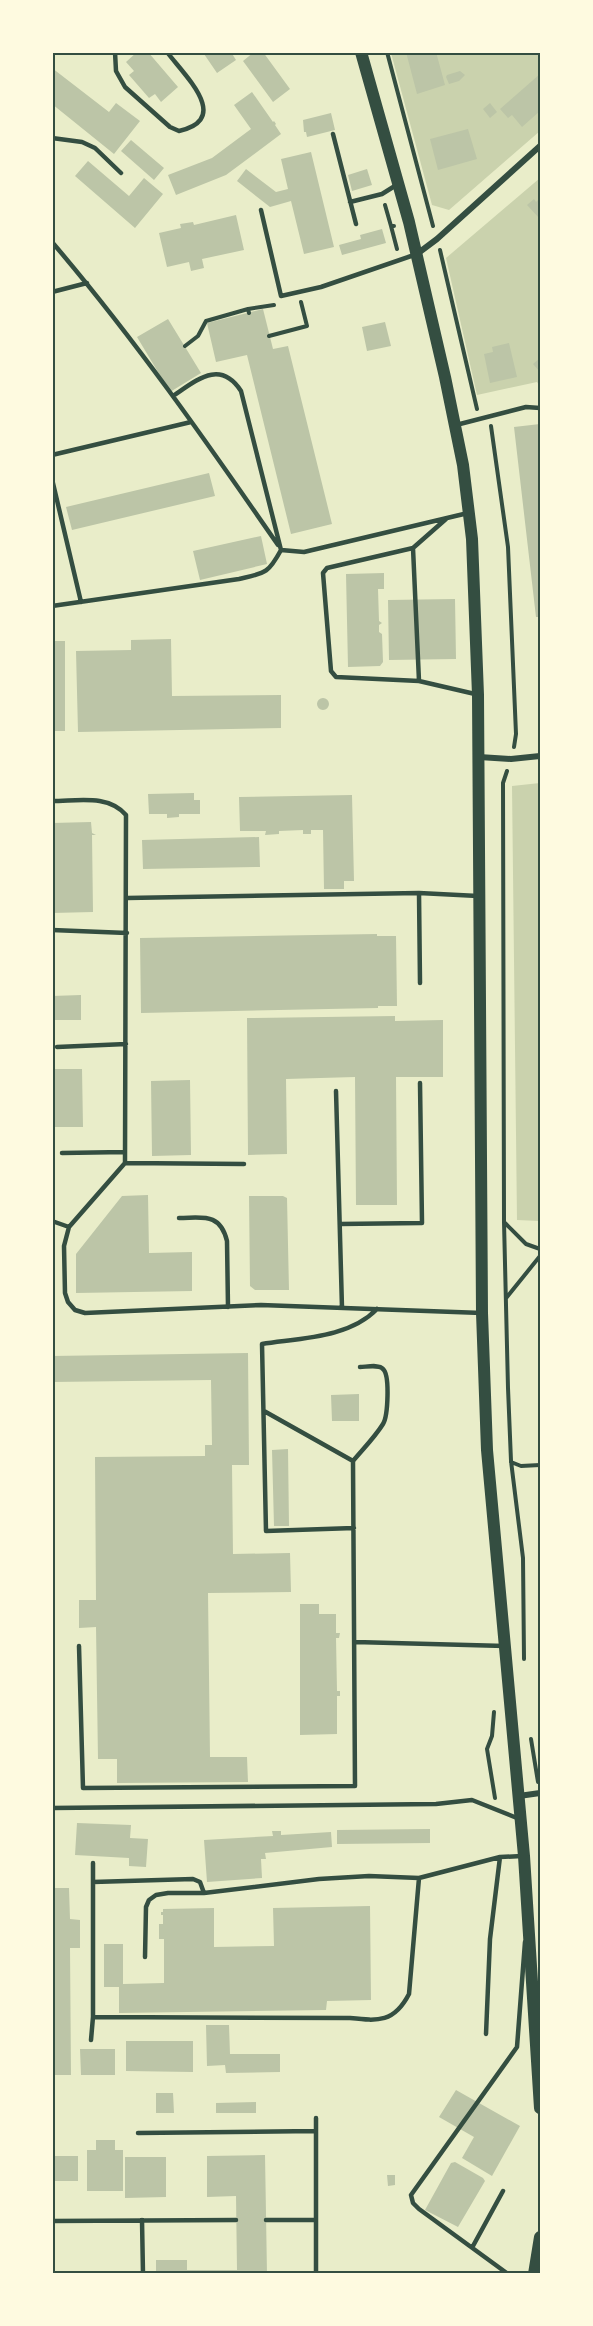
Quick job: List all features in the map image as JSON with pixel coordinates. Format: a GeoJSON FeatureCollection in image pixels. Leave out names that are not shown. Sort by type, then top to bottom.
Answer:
{"type":"FeatureCollection","features":[{"type":"Feature","properties":{"kind":"main road"},"geometry":{"type":"LineString","coordinates":[[361,52],[417,254],[456,425],[469,513],[478,694],[483,1313],[487,1450],[524,1856],[540,2108]]}},
{"type":"Feature","properties":{"kind":"main road"},"geometry":{"type":"LineString","coordinates":[[534,2274],[540,2237]]}},
{"type":"Feature","properties":{"kind":"street"},"geometry":{"type":"LineString","coordinates":[[417,254],[437,239],[540,147]]}},
{"type":"Feature","properties":{"kind":"street"},"geometry":{"type":"LineString","coordinates":[[478,757],[511,759],[540,756]]}},
{"type":"Feature","properties":{"kind":"street"},"geometry":{"type":"LineString","coordinates":[[518,1796],[540,1793]]}},
{"type":"Feature","properties":{"kind":"lane"},"geometry":{"type":"LineString","coordinates":[[115,52],[116,71],[125,87],[170,128],[179,131],[195,125],[201,120],[205,111],[199,93],[167,52]]}},
{"type":"Feature","properties":{"kind":"lane"},"geometry":{"type":"LineString","coordinates":[[333,134],[356,224]]}},
{"type":"Feature","properties":{"kind":"lane"},"geometry":{"type":"LineString","coordinates":[[52,138],[82,142],[122,173]]}},
{"type":"Feature","properties":{"kind":"lane"},"geometry":{"type":"LineString","coordinates":[[350,202],[382,194],[398,184]]}},
{"type":"Feature","properties":{"kind":"lane"},"geometry":{"type":"LineString","coordinates":[[261,210],[281,296],[321,287],[417,254]]}},
{"type":"Feature","properties":{"kind":"lane"},"geometry":{"type":"LineString","coordinates":[[52,242],[87,283],[173,396],[281,550]]}},
{"type":"Feature","properties":{"kind":"lane"},"geometry":{"type":"LineString","coordinates":[[52,292],[87,283]]}},
{"type":"Feature","properties":{"kind":"lane"},"geometry":{"type":"LineString","coordinates":[[321,287],[322,295]]}},
{"type":"Feature","properties":{"kind":"lane"},"geometry":{"type":"LineString","coordinates":[[52,606],[260,574],[270,569],[281,550],[241,391],[235,382],[227,376],[210,374],[173,396]]}},
{"type":"Feature","properties":{"kind":"lane"},"geometry":{"type":"LineString","coordinates":[[456,425],[526,407],[540,408]]}},
{"type":"Feature","properties":{"kind":"lane"},"geometry":{"type":"LineString","coordinates":[[52,455],[192,422]]}},
{"type":"Feature","properties":{"kind":"lane"},"geometry":{"type":"LineString","coordinates":[[52,479],[81,602]]}},
{"type":"Feature","properties":{"kind":"lane"},"geometry":{"type":"LineString","coordinates":[[281,550],[304,552],[469,513]]}},
{"type":"Feature","properties":{"kind":"lane"},"geometry":{"type":"LineString","coordinates":[[446,519],[413,548],[327,568],[323,573],[331,671],[336,677],[419,681],[478,694]]}},
{"type":"Feature","properties":{"kind":"lane"},"geometry":{"type":"LineString","coordinates":[[413,548],[419,681]]}},
{"type":"Feature","properties":{"kind":"lane"},"geometry":{"type":"LineString","coordinates":[[52,801],[109,802],[120,808],[126,815],[125,1163],[69,1227],[64,1246],[65,1293],[68,1302],[75,1310],[85,1312],[261,1305],[483,1313]]}},
{"type":"Feature","properties":{"kind":"lane"},"geometry":{"type":"LineString","coordinates":[[419,893],[420,983]]}},
{"type":"Feature","properties":{"kind":"lane"},"geometry":{"type":"LineString","coordinates":[[127,898],[419,893],[479,896]]}},
{"type":"Feature","properties":{"kind":"lane"},"geometry":{"type":"LineString","coordinates":[[52,930],[127,933]]}},
{"type":"Feature","properties":{"kind":"lane"},"geometry":{"type":"LineString","coordinates":[[57,1047],[126,1044]]}},
{"type":"Feature","properties":{"kind":"lane"},"geometry":{"type":"LineString","coordinates":[[340,1224],[422,1223],[420,1083]]}},
{"type":"Feature","properties":{"kind":"lane"},"geometry":{"type":"LineString","coordinates":[[336,1090],[342,1308]]}},
{"type":"Feature","properties":{"kind":"lane"},"geometry":{"type":"LineString","coordinates":[[62,1154],[125,1152]]}},
{"type":"Feature","properties":{"kind":"lane"},"geometry":{"type":"LineString","coordinates":[[125,1163],[244,1164]]}},
{"type":"Feature","properties":{"kind":"lane"},"geometry":{"type":"LineString","coordinates":[[179,1218],[209,1218],[219,1222],[225,1231],[228,1307]]}},
{"type":"Feature","properties":{"kind":"lane"},"geometry":{"type":"LineString","coordinates":[[52,1221],[69,1227]]}},
{"type":"Feature","properties":{"kind":"lane"},"geometry":{"type":"LineString","coordinates":[[354,1528],[266,1531],[262,1344],[347,1329],[367,1319],[377,1309]]}},
{"type":"Feature","properties":{"kind":"lane"},"geometry":{"type":"LineString","coordinates":[[80,1646],[83,1788],[355,1786],[353,1461],[383,1424],[387,1415],[385,1370],[380,1366],[360,1367]]}},
{"type":"Feature","properties":{"kind":"lane"},"geometry":{"type":"LineString","coordinates":[[264,1411],[353,1461]]}},
{"type":"Feature","properties":{"kind":"lane"},"geometry":{"type":"LineString","coordinates":[[355,1642],[505,1646]]}},
{"type":"Feature","properties":{"kind":"lane"},"geometry":{"type":"LineString","coordinates":[[52,1808],[436,1804],[472,1800],[521,1819]]}},
{"type":"Feature","properties":{"kind":"lane"},"geometry":{"type":"LineString","coordinates":[[145,1957],[146,1907],[149,1900],[156,1895],[204,1893],[319,1879],[369,1876],[419,1878],[500,1857],[524,1856]]}},
{"type":"Feature","properties":{"kind":"lane"},"geometry":{"type":"LineString","coordinates":[[486,2034],[490,1939],[500,1857]]}},
{"type":"Feature","properties":{"kind":"lane"},"geometry":{"type":"LineString","coordinates":[[91,2040],[93,1863]]}},
{"type":"Feature","properties":{"kind":"lane"},"geometry":{"type":"LineString","coordinates":[[93,2018],[349,2018],[375,2021],[387,2018],[403,2005],[409,1994],[419,1878]]}},
{"type":"Feature","properties":{"kind":"lane"},"geometry":{"type":"LineString","coordinates":[[93,1882],[193,1879],[200,1882],[204,1893]]}},
{"type":"Feature","properties":{"kind":"lane"},"geometry":{"type":"LineString","coordinates":[[508,2274],[419,2209],[413,2203],[411,2195],[517,2047],[523,1951],[529,1922]]}},
{"type":"Feature","properties":{"kind":"lane"},"geometry":{"type":"LineString","coordinates":[[316,2118],[316,2274]]}},
{"type":"Feature","properties":{"kind":"lane"},"geometry":{"type":"LineString","coordinates":[[138,2133],[316,2132]]}},
{"type":"Feature","properties":{"kind":"lane"},"geometry":{"type":"LineString","coordinates":[[473,2247],[503,2191]]}},
{"type":"Feature","properties":{"kind":"lane"},"geometry":{"type":"LineString","coordinates":[[142,2220],[143,2274]]}},
{"type":"Feature","properties":{"kind":"lane"},"geometry":{"type":"LineString","coordinates":[[52,2221],[236,2220]]}},
{"type":"Feature","properties":{"kind":"lane"},"geometry":{"type":"LineString","coordinates":[[266,2220],[316,2220]]}},
{"type":"Feature","properties":{"kind":"path"},"geometry":{"type":"LineString","coordinates":[[391,226],[399,261]]}},
{"type":"Feature","properties":{"kind":"path"},"geometry":{"type":"LineString","coordinates":[[269,336],[307,326],[301,301]]}},
{"type":"Feature","properties":{"kind":"path"},"geometry":{"type":"LineString","coordinates":[[185,346],[198,336],[206,321],[248,309]]}},
{"type":"Feature","properties":{"kind":"path"},"geometry":{"type":"LineString","coordinates":[[489,416],[508,547],[516,734],[503,783],[504,1222],[511,1461],[523,1558],[524,1660]]}},
{"type":"Feature","properties":{"kind":"path"},"geometry":{"type":"LineString","coordinates":[[504,1222],[526,1244],[540,1249]]}},
{"type":"Feature","properties":{"kind":"path"},"geometry":{"type":"LineString","coordinates":[[506,1298],[540,1256]]}},
{"type":"Feature","properties":{"kind":"path"},"geometry":{"type":"LineString","coordinates":[[511,1461],[521,1466],[540,1466]]}},
{"type":"Feature","properties":{"kind":"path"},"geometry":{"type":"LineString","coordinates":[[496,1810],[487,1749],[492,1736],[494,1698],[508,1696]]}},
{"type":"Feature","properties":{"kind":"green space"},"geometry":{"type":"Polygon","coordinates":[[[391,53],[540,53],[540,131],[449,210],[432,205],[391,53]]]}},
{"type":"Feature","properties":{"kind":"green space"},"geometry":{"type":"Polygon","coordinates":[[[540,178],[540,387],[537,382],[477,395],[446,258],[540,178]]]}},
{"type":"Feature","properties":{"kind":"green space"},"geometry":{"type":"Polygon","coordinates":[[[540,783],[540,1221],[517,1220],[512,786],[540,783]]]}},
{"type":"Feature","properties":{"kind":"building"},"geometry":{"type":"Polygon","coordinates":[[[137,52],[148,52],[178,87],[161,102],[155,94],[149,98],[129,75],[134,71],[126,62],[137,52]]]}},
{"type":"Feature","properties":{"kind":"building"},"geometry":{"type":"Polygon","coordinates":[[[206,52],[231,52],[236,60],[217,73],[204,54],[206,52]]]}},
{"type":"Feature","properties":{"kind":"building"},"geometry":{"type":"Polygon","coordinates":[[[254,52],[263,52],[290,89],[273,102],[243,61],[254,52]]]}},
{"type":"Feature","properties":{"kind":"building"},"geometry":{"type":"Polygon","coordinates":[[[406,52],[436,52],[445,85],[417,94],[406,52]]]}},
{"type":"Feature","properties":{"kind":"building"},"geometry":{"type":"Polygon","coordinates":[[[52,68],[109,112],[116,103],[140,121],[114,154],[52,104],[52,68]]]}},
{"type":"Feature","properties":{"kind":"building"},"geometry":{"type":"Polygon","coordinates":[[[460,71],[465,75],[459,81],[449,84],[447,75],[460,71]]]}},
{"type":"Feature","properties":{"kind":"building"},"geometry":{"type":"Polygon","coordinates":[[[540,74],[540,111],[522,127],[512,115],[508,118],[500,109],[540,74]]]}},
{"type":"Feature","properties":{"kind":"building"},"geometry":{"type":"Polygon","coordinates":[[[252,92],[281,134],[226,175],[176,195],[168,175],[212,158],[251,129],[234,105],[252,92]]]}},
{"type":"Feature","properties":{"kind":"building"},"geometry":{"type":"Polygon","coordinates":[[[490,103],[497,112],[490,118],[483,109],[490,103]]]}},
{"type":"Feature","properties":{"kind":"building"},"geometry":{"type":"Polygon","coordinates":[[[331,113],[335,130],[307,137],[303,120],[331,113]]]}},
{"type":"Feature","properties":{"kind":"building"},"geometry":{"type":"Polygon","coordinates":[[[468,129],[477,159],[438,170],[430,139],[468,129]]]}},
{"type":"Feature","properties":{"kind":"building"},"geometry":{"type":"Polygon","coordinates":[[[131,140],[164,168],[154,180],[121,151],[131,140]]]}},
{"type":"Feature","properties":{"kind":"building"},"geometry":{"type":"Polygon","coordinates":[[[311,152],[334,247],[304,254],[291,201],[270,207],[237,181],[246,169],[276,192],[288,189],[281,159],[311,152]]]}},
{"type":"Feature","properties":{"kind":"building"},"geometry":{"type":"Polygon","coordinates":[[[88,161],[129,196],[144,178],[163,194],[135,228],[75,176],[88,161]]]}},
{"type":"Feature","properties":{"kind":"building"},"geometry":{"type":"Polygon","coordinates":[[[367,169],[372,185],[352,191],[348,175],[367,169]]]}},
{"type":"Feature","properties":{"kind":"building"},"geometry":{"type":"Polygon","coordinates":[[[540,198],[540,219],[527,205],[534,199],[536,202],[540,198]]]}},
{"type":"Feature","properties":{"kind":"building"},"geometry":{"type":"Polygon","coordinates":[[[236,215],[244,250],[202,259],[204,268],[191,271],[189,262],[167,267],[159,233],[181,228],[180,224],[193,222],[194,225],[236,215]]]}},
{"type":"Feature","properties":{"kind":"building"},"geometry":{"type":"Polygon","coordinates":[[[382,229],[386,243],[342,255],[339,245],[361,239],[360,235],[382,229]]]}},
{"type":"Feature","properties":{"kind":"building"},"geometry":{"type":"Polygon","coordinates":[[[263,309],[273,349],[288,346],[332,524],[291,534],[247,355],[216,362],[207,323],[263,309]]]}},
{"type":"Feature","properties":{"kind":"building"},"geometry":{"type":"Polygon","coordinates":[[[168,319],[201,373],[170,392],[137,337],[168,319]]]}},
{"type":"Feature","properties":{"kind":"building"},"geometry":{"type":"Polygon","coordinates":[[[385,322],[391,346],[367,351],[362,327],[385,322]]]}},
{"type":"Feature","properties":{"kind":"building"},"geometry":{"type":"Polygon","coordinates":[[[509,343],[517,377],[490,383],[484,354],[493,352],[492,347],[509,343]]]}},
{"type":"Feature","properties":{"kind":"building"},"geometry":{"type":"Polygon","coordinates":[[[540,358],[540,372],[533,364],[540,358]]]}},
{"type":"Feature","properties":{"kind":"building"},"geometry":{"type":"Polygon","coordinates":[[[540,424],[540,617],[536,617],[514,427],[540,424]]]}},
{"type":"Feature","properties":{"kind":"building"},"geometry":{"type":"Polygon","coordinates":[[[209,473],[215,496],[72,530],[66,507],[209,473]]]}},
{"type":"Feature","properties":{"kind":"building"},"geometry":{"type":"Polygon","coordinates":[[[261,536],[267,564],[200,580],[193,551],[261,536]]]}},
{"type":"Feature","properties":{"kind":"building"},"geometry":{"type":"Polygon","coordinates":[[[384,573],[384,589],[378,589],[379,621],[382,623],[379,625],[379,632],[382,634],[383,662],[380,666],[348,667],[346,574],[384,573]]]}},
{"type":"Feature","properties":{"kind":"building"},"geometry":{"type":"Polygon","coordinates":[[[455,599],[456,659],[389,660],[388,600],[455,599]]]}},
{"type":"Feature","properties":{"kind":"building"},"geometry":{"type":"Polygon","coordinates":[[[171,639],[172,696],[281,695],[281,728],[78,732],[76,651],[131,650],[131,640],[171,639]]]}},
{"type":"Feature","properties":{"kind":"building"},"geometry":{"type":"Polygon","coordinates":[[[52,641],[65,641],[65,731],[52,731],[52,641]]]}},
{"type":"Feature","properties":{"kind":"building"},"geometry":{"type":"Polygon","coordinates":[[[323,698],[329,704],[323,710],[317,704],[323,698]]]}},
{"type":"Feature","properties":{"kind":"building"},"geometry":{"type":"Polygon","coordinates":[[[194,793],[194,800],[200,800],[200,814],[179,814],[179,817],[167,818],[167,814],[149,814],[148,794],[194,793]]]}},
{"type":"Feature","properties":{"kind":"building"},"geometry":{"type":"Polygon","coordinates":[[[352,795],[354,881],[344,881],[344,889],[324,889],[323,830],[311,830],[311,834],[303,834],[303,830],[279,831],[279,834],[265,835],[266,831],[240,831],[239,797],[352,795]]]}},
{"type":"Feature","properties":{"kind":"building"},"geometry":{"type":"Polygon","coordinates":[[[91,822],[92,833],[96,835],[92,835],[93,912],[52,913],[52,823],[91,822]]]}},
{"type":"Feature","properties":{"kind":"building"},"geometry":{"type":"Polygon","coordinates":[[[259,837],[260,867],[143,869],[142,840],[259,837]]]}},
{"type":"Feature","properties":{"kind":"building"},"geometry":{"type":"Polygon","coordinates":[[[377,934],[377,936],[396,936],[397,1006],[141,1013],[140,938],[377,934]]]}},
{"type":"Feature","properties":{"kind":"building"},"geometry":{"type":"Polygon","coordinates":[[[81,995],[81,1020],[52,1020],[52,996],[81,995]]]}},
{"type":"Feature","properties":{"kind":"building"},"geometry":{"type":"Polygon","coordinates":[[[395,1016],[395,1021],[443,1020],[443,1077],[396,1077],[397,1205],[356,1205],[355,1077],[286,1079],[287,1154],[248,1155],[247,1018],[395,1016]]]}},
{"type":"Feature","properties":{"kind":"building"},"geometry":{"type":"Polygon","coordinates":[[[52,1069],[82,1069],[83,1127],[52,1127],[52,1069]]]}},
{"type":"Feature","properties":{"kind":"building"},"geometry":{"type":"Polygon","coordinates":[[[190,1080],[191,1155],[152,1156],[151,1081],[190,1080]]]}},
{"type":"Feature","properties":{"kind":"building"},"geometry":{"type":"Polygon","coordinates":[[[148,1195],[149,1253],[192,1252],[192,1291],[76,1293],[76,1254],[122,1196],[148,1195]]]}},
{"type":"Feature","properties":{"kind":"building"},"geometry":{"type":"Polygon","coordinates":[[[249,1196],[287,1198],[289,1290],[255,1290],[250,1286],[249,1196]]]}},
{"type":"Feature","properties":{"kind":"building"},"geometry":{"type":"Polygon","coordinates":[[[248,1353],[249,1465],[232,1465],[233,1554],[290,1553],[291,1592],[208,1593],[210,1757],[247,1757],[248,1782],[117,1783],[117,1759],[98,1759],[96,1627],[79,1628],[79,1600],[96,1600],[95,1457],[205,1456],[205,1445],[212,1445],[211,1380],[52,1382],[52,1356],[248,1353]]]}},
{"type":"Feature","properties":{"kind":"building"},"geometry":{"type":"Polygon","coordinates":[[[359,1394],[359,1421],[332,1421],[331,1395],[359,1394]]]}},
{"type":"Feature","properties":{"kind":"building"},"geometry":{"type":"Polygon","coordinates":[[[288,1449],[289,1526],[274,1526],[272,1450],[288,1449]]]}},
{"type":"Feature","properties":{"kind":"building"},"geometry":{"type":"Polygon","coordinates":[[[300,1604],[319,1604],[319,1614],[336,1614],[336,1633],[340,1633],[339,1638],[336,1638],[337,1691],[340,1691],[340,1696],[337,1696],[337,1734],[300,1735],[300,1604]]]}},
{"type":"Feature","properties":{"kind":"building"},"geometry":{"type":"Polygon","coordinates":[[[77,1823],[131,1825],[130,1838],[148,1839],[146,1867],[129,1866],[129,1858],[75,1855],[77,1823]]]}},
{"type":"Feature","properties":{"kind":"building"},"geometry":{"type":"Polygon","coordinates":[[[430,1829],[430,1843],[337,1844],[337,1830],[430,1829]]]}},
{"type":"Feature","properties":{"kind":"building"},"geometry":{"type":"Polygon","coordinates":[[[272,1831],[281,1831],[281,1835],[331,1832],[332,1847],[265,1853],[266,1859],[261,1859],[262,1878],[207,1882],[204,1840],[273,1836],[272,1831]]]}},
{"type":"Feature","properties":{"kind":"building"},"geometry":{"type":"Polygon","coordinates":[[[52,1888],[69,1888],[70,1919],[80,1920],[80,1948],[70,1948],[71,2075],[52,2075],[52,1888]]]}},
{"type":"Feature","properties":{"kind":"building"},"geometry":{"type":"Polygon","coordinates":[[[370,1906],[371,2000],[327,2001],[326,2010],[119,2013],[119,1987],[104,1987],[104,1944],[123,1944],[123,1984],[164,1983],[164,1939],[159,1939],[159,1924],[163,1924],[161,1912],[163,1909],[214,1908],[214,1947],[274,1946],[273,1908],[370,1906]]]}},
{"type":"Feature","properties":{"kind":"building"},"geometry":{"type":"Polygon","coordinates":[[[206,2025],[229,2025],[230,2054],[280,2054],[280,2072],[226,2073],[225,2065],[207,2066],[206,2025]]]}},
{"type":"Feature","properties":{"kind":"building"},"geometry":{"type":"Polygon","coordinates":[[[126,2041],[193,2041],[193,2072],[126,2071],[126,2041]]]}},
{"type":"Feature","properties":{"kind":"building"},"geometry":{"type":"Polygon","coordinates":[[[80,2049],[115,2049],[115,2075],[81,2075],[80,2049]]]}},
{"type":"Feature","properties":{"kind":"building"},"geometry":{"type":"Polygon","coordinates":[[[456,2090],[520,2126],[492,2176],[462,2158],[474,2137],[439,2117],[456,2090]]]}},
{"type":"Feature","properties":{"kind":"building"},"geometry":{"type":"Polygon","coordinates":[[[156,2093],[173,2093],[174,2113],[156,2113],[156,2093]]]}},
{"type":"Feature","properties":{"kind":"building"},"geometry":{"type":"Polygon","coordinates":[[[256,2102],[256,2113],[216,2113],[216,2103],[256,2102]]]}},
{"type":"Feature","properties":{"kind":"building"},"geometry":{"type":"Polygon","coordinates":[[[96,2140],[115,2140],[115,2150],[123,2150],[123,2191],[87,2191],[87,2150],[96,2150],[96,2140]]]}},
{"type":"Feature","properties":{"kind":"building"},"geometry":{"type":"Polygon","coordinates":[[[265,2155],[267,2274],[156,2274],[156,2260],[187,2260],[187,2270],[237,2270],[236,2196],[207,2197],[207,2156],[265,2155]]]}},
{"type":"Feature","properties":{"kind":"building"},"geometry":{"type":"Polygon","coordinates":[[[52,2156],[78,2156],[78,2181],[52,2181],[52,2156]]]}},
{"type":"Feature","properties":{"kind":"building"},"geometry":{"type":"Polygon","coordinates":[[[125,2157],[166,2157],[166,2197],[125,2198],[125,2157]]]}},
{"type":"Feature","properties":{"kind":"building"},"geometry":{"type":"Polygon","coordinates":[[[455,2162],[485,2181],[458,2227],[425,2210],[451,2163],[455,2162]]]}},
{"type":"Feature","properties":{"kind":"building"},"geometry":{"type":"Polygon","coordinates":[[[387,2175],[395,2175],[395,2185],[388,2186],[387,2175]]]}}]}
